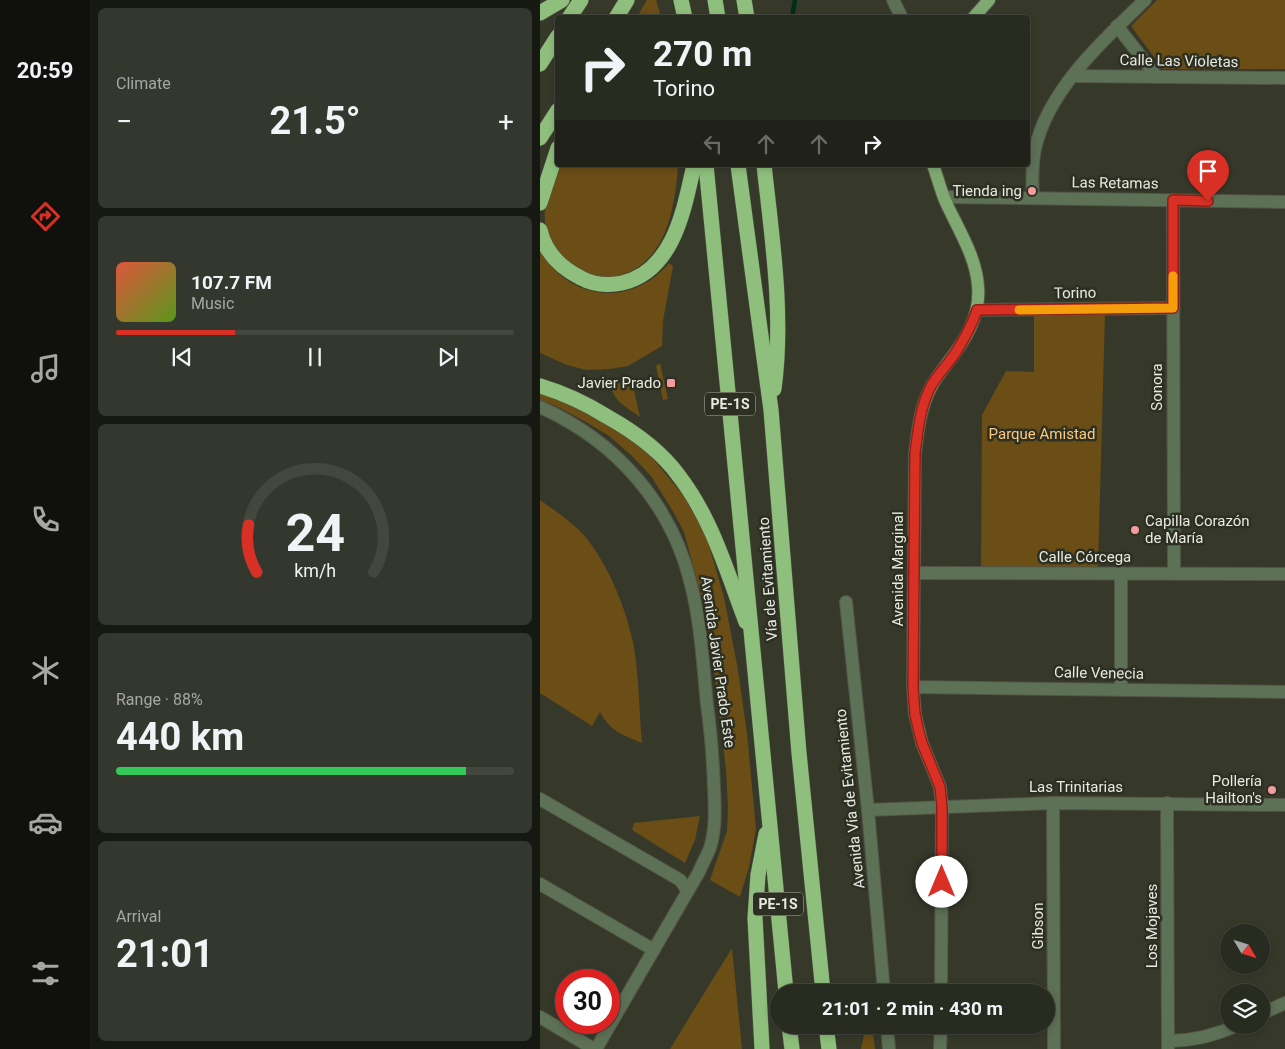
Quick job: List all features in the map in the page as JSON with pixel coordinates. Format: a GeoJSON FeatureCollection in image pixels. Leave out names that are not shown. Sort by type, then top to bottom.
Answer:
{"type":"FeatureCollection","features":[{"type":"Feature","properties":{"kind":"highway"},"geometry":{"type":"LineString","coordinates":[[540,13],[562,0]]}},
{"type":"Feature","properties":{"kind":"highway"},"geometry":{"type":"LineString","coordinates":[[571,15],[581,0]]}},
{"type":"Feature","properties":{"kind":"highway"},"geometry":{"type":"LineString","coordinates":[[618,15],[627,0]]}},
{"type":"Feature","properties":{"kind":"highway"},"geometry":{"type":"LineString","coordinates":[[681,0],[684,15]]}},
{"type":"Feature","properties":{"kind":"highway"},"geometry":{"type":"LineString","coordinates":[[715,0],[718,15]]}},
{"type":"Feature","properties":{"kind":"highway"},"geometry":{"type":"LineString","coordinates":[[744,0],[746,15]]}},
{"type":"Feature","properties":{"kind":"highway"},"geometry":{"type":"LineString","coordinates":[[540,64],[555,41]]}},
{"type":"Feature","properties":{"kind":"highway"},"geometry":{"type":"LineString","coordinates":[[540,138],[555,115]]}},
{"type":"Feature","properties":{"kind":"highway"},"geometry":{"type":"LineString","coordinates":[[540,203],[555,157]]}},
{"type":"Feature","properties":{"kind":"highway"},"geometry":{"type":"LineString","coordinates":[[540,230],[545,244],[554,257],[567,270],[585,280],[607,285],[628,282],[638,278],[653,267],[672,242],[693,167]]}},
{"type":"Feature","properties":{"kind":"highway","name":"Vía de Evitamiento"},"geometry":{"type":"LineString","coordinates":[[706,167],[785,984]]}},
{"type":"Feature","properties":{"kind":"highway","name":"Vía de Evitamiento"},"geometry":{"type":"LineString","coordinates":[[738,167],[772,410],[800,753],[822,984]]}},
{"type":"Feature","properties":{"kind":"highway"},"geometry":{"type":"LineString","coordinates":[[764,167],[778,319],[776,380],[772,410]]}},
{"type":"Feature","properties":{"kind":"highway"},"geometry":{"type":"LineString","coordinates":[[540,386],[582,403],[619,423],[657,452],[679,476],[709,526],[722,556],[753,642]]}},
{"type":"Feature","properties":{"kind":"highway"},"geometry":{"type":"LineString","coordinates":[[762,1049],[756,918],[758,875],[770,815]]}},
{"type":"Feature","properties":{"kind":"highway"},"geometry":{"type":"LineString","coordinates":[[791,1034],[792,1049]]}},
{"type":"Feature","properties":{"kind":"highway"},"geometry":{"type":"LineString","coordinates":[[827,1034],[829,1049]]}},
{"type":"Feature","properties":{"kind":"main road"},"geometry":{"type":"LineString","coordinates":[[976,15],[989,0]]}},
{"type":"Feature","properties":{"kind":"main road","name":"Avenida Marginal"},"geometry":{"type":"LineString","coordinates":[[934,167],[944,197],[972,259],[978,286],[977,310],[970,330],[932,385],[924,402],[918,426],[915,453],[913,687],[915,714],[922,743],[940,787],[942,807]]}},
{"type":"Feature","properties":{"kind":"street"},"geometry":{"type":"LineString","coordinates":[[893,0],[900,15]]}},
{"type":"Feature","properties":{"kind":"street"},"geometry":{"type":"LineString","coordinates":[[1033,198],[1032,180],[1035,149],[1048,113],[1073,76],[1091,54],[1145,0]]}},
{"type":"Feature","properties":{"kind":"street"},"geometry":{"type":"LineString","coordinates":[[1118,26],[1156,77]]}},
{"type":"Feature","properties":{"kind":"street","name":"Calle Las Violetas"},"geometry":{"type":"LineString","coordinates":[[1073,76],[1285,78]]}},
{"type":"Feature","properties":{"kind":"street","name":"Las Retamas"},"geometry":{"type":"LineString","coordinates":[[944,197],[1285,202]]}},
{"type":"Feature","properties":{"kind":"street","name":"Sonora"},"geometry":{"type":"LineString","coordinates":[[1173,200],[1174,573]]}},
{"type":"Feature","properties":{"kind":"street","name":"Torino"},"geometry":{"type":"LineString","coordinates":[[977,310],[1173,308]]}},
{"type":"Feature","properties":{"kind":"street","name":"Avenida Javier Prado Este"},"geometry":{"type":"LineString","coordinates":[[540,408],[588,432],[615,455],[659,507],[673,532],[692,586],[713,747],[715,815],[710,848],[654,950],[595,1049]]}},
{"type":"Feature","properties":{"kind":"street","name":"Calle Córcega"},"geometry":{"type":"LineString","coordinates":[[915,573],[1285,574]]}},
{"type":"Feature","properties":{"kind":"street"},"geometry":{"type":"LineString","coordinates":[[1120,573],[1121,690]]}},
{"type":"Feature","properties":{"kind":"street","name":"Avenida Vía de Evitamiento"},"geometry":{"type":"LineString","coordinates":[[846,602],[868,810],[883,984]]}},
{"type":"Feature","properties":{"kind":"street","name":"Calle Venecia"},"geometry":{"type":"LineString","coordinates":[[913,687],[1285,692]]}},
{"type":"Feature","properties":{"kind":"street"},"geometry":{"type":"LineString","coordinates":[[540,799],[680,880],[688,890]]}},
{"type":"Feature","properties":{"kind":"street","name":"Las Trinitarias"},"geometry":{"type":"LineString","coordinates":[[868,810],[1053,803],[1285,805]]}},
{"type":"Feature","properties":{"kind":"street","name":"Gibson"},"geometry":{"type":"LineString","coordinates":[[1053,803],[1054,1049]]}},
{"type":"Feature","properties":{"kind":"street","name":"Los Mojaves"},"geometry":{"type":"LineString","coordinates":[[1167,803],[1168,1045]]}},
{"type":"Feature","properties":{"kind":"street","name":"Avenida Marginal"},"geometry":{"type":"LineString","coordinates":[[941,984],[942,807]]}},
{"type":"Feature","properties":{"kind":"street"},"geometry":{"type":"LineString","coordinates":[[540,884],[654,950]]}},
{"type":"Feature","properties":{"kind":"street"},"geometry":{"type":"LineString","coordinates":[[1270,1010],[1285,1003]]}},
{"type":"Feature","properties":{"kind":"street"},"geometry":{"type":"LineString","coordinates":[[540,1017],[595,1049]]}},
{"type":"Feature","properties":{"kind":"street"},"geometry":{"type":"LineString","coordinates":[[1168,1045],[1220,1033]]}},
{"type":"Feature","properties":{"kind":"street"},"geometry":{"type":"LineString","coordinates":[[887,1034],[888,1049]]}},
{"type":"Feature","properties":{"kind":"street"},"geometry":{"type":"LineString","coordinates":[[940,1034],[940,1049]]}},
{"type":"Feature","properties":{"kind":"green space"},"geometry":{"type":"Polygon","coordinates":[[[647,0],[656,0],[660,15],[638,15],[647,0]]]}},
{"type":"Feature","properties":{"kind":"green space"},"geometry":{"type":"Polygon","coordinates":[[[1157,0],[1285,0],[1285,69],[1163,69],[1131,26],[1157,0]]]}},
{"type":"Feature","properties":{"kind":"green space"},"geometry":{"type":"Polygon","coordinates":[[[557,167],[678,167],[669,219],[666,230],[656,249],[645,262],[632,271],[604,278],[589,275],[576,269],[564,259],[550,239],[545,223],[545,213],[550,185],[557,167]]]}},
{"type":"Feature","properties":{"kind":"green space"},"geometry":{"type":"Polygon","coordinates":[[[540,251],[552,268],[567,280],[584,289],[601,293],[620,292],[637,287],[654,277],[669,263],[673,266],[663,321],[662,346],[628,366],[610,369],[586,370],[567,365],[540,353],[540,251]]]}},
{"type":"Feature","properties":{"kind":"green space","name":"Parque Amistad"},"geometry":{"type":"Polygon","coordinates":[[[1105,315],[1098,567],[981,569],[982,415],[1006,371],[1034,372],[1034,316],[1105,315]]]}},
{"type":"Feature","properties":{"kind":"green space"},"geometry":{"type":"Polygon","coordinates":[[[660,363],[668,399],[663,400],[656,366],[660,363]]]}},
{"type":"Feature","properties":{"kind":"green space"},"geometry":{"type":"Polygon","coordinates":[[[632,381],[640,417],[620,402],[613,393],[612,382],[632,381]]]}},
{"type":"Feature","properties":{"kind":"green space"},"geometry":{"type":"Polygon","coordinates":[[[540,392],[594,414],[645,449],[683,495],[708,542],[724,597],[738,670],[747,733],[756,829],[749,867],[740,897],[710,880],[727,831],[726,770],[712,651],[705,610],[684,532],[651,476],[631,455],[609,436],[586,422],[540,400],[540,392]]]}},
{"type":"Feature","properties":{"kind":"green space"},"geometry":{"type":"Polygon","coordinates":[[[540,500],[565,518],[589,541],[606,569],[621,601],[634,647],[642,743],[622,735],[608,724],[600,712],[592,726],[540,693],[540,500]]]}},
{"type":"Feature","properties":{"kind":"green space"},"geometry":{"type":"Polygon","coordinates":[[[700,816],[695,840],[685,863],[632,830],[634,823],[700,816]]]}},
{"type":"Feature","properties":{"kind":"green space"},"geometry":{"type":"Polygon","coordinates":[[[732,948],[742,1049],[670,1049],[732,948]]]}},
{"type":"Feature","properties":{"kind":"green space"},"geometry":{"type":"Polygon","coordinates":[[[864,1034],[873,1034],[875,1049],[861,1049],[864,1034]]]}},
{"type":"Feature","properties":{"kind":"waterway"},"geometry":{"type":"LineString","coordinates":[[792,15],[795,0]]}},
{"type":"Feature","properties":{"kind":"slow traffic"},"geometry":{"type":"LineString","coordinates":[[1019,310],[1173,308],[1173,276]]}},
{"type":"Feature","properties":{"kind":"place","name":"Tienda ing"},"geometry":{"type":"Point","coordinates":[1032,191]}},
{"type":"Feature","properties":{"kind":"place","name":"Javier Prado"},"geometry":{"type":"Point","coordinates":[671,383]}},
{"type":"Feature","properties":{"kind":"place","name":"Capilla Corazón de María"},"geometry":{"type":"Point","coordinates":[1135,530]}},
{"type":"Feature","properties":{"kind":"place","name":"Pollería Hailton's"},"geometry":{"type":"Point","coordinates":[1272,790]}},
{"type":"Feature","properties":{"kind":"route"},"geometry":{"type":"LineString","coordinates":[[942,882],[942,807],[940,787],[919,732],[915,714],[913,687],[915,453],[918,426],[924,402],[932,385],[970,330],[977,310],[1173,308],[1173,200],[1208,201]]}}]}
